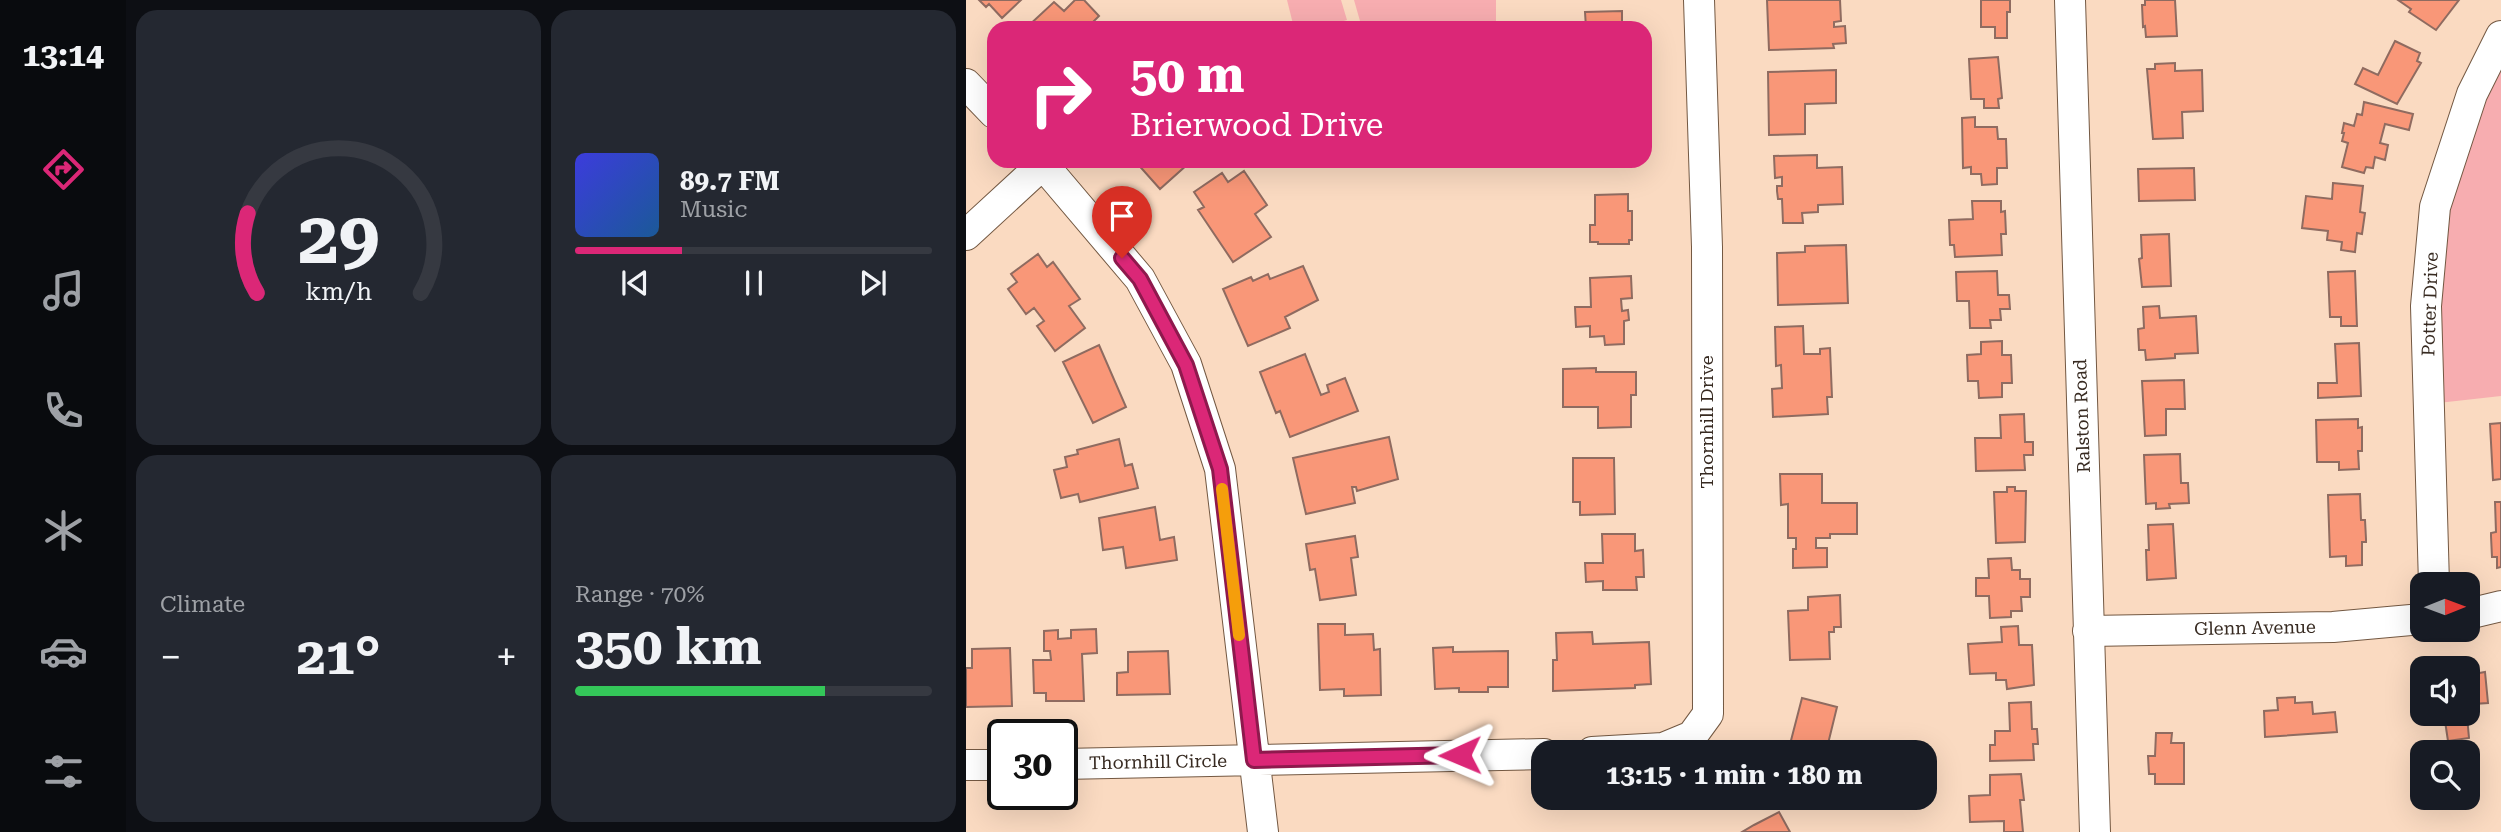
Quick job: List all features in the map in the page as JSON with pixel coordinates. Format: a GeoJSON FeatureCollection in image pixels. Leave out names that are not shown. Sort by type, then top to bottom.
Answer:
{"type":"FeatureCollection","features":[{"type":"Feature","properties":{"kind":"street","name":"Thornhill Drive"},"geometry":{"type":"LineString","coordinates":[[1682,740],[1692,736],[1708,714],[1707,247],[1699,0]]}},
{"type":"Feature","properties":{"kind":"street","name":"Ralston Road"},"geometry":{"type":"LineString","coordinates":[[2070,0],[2095,832]]}},
{"type":"Feature","properties":{"kind":"street","name":"Potter Drive"},"geometry":{"type":"LineString","coordinates":[[2434,572],[2426,306],[2435,207],[2472,94],[2501,36]]}},
{"type":"Feature","properties":{"kind":"street"},"geometry":{"type":"LineString","coordinates":[[966,84],[987,106]]}},
{"type":"Feature","properties":{"kind":"street"},"geometry":{"type":"LineString","coordinates":[[966,235],[1035,168]]}},
{"type":"Feature","properties":{"kind":"street"},"geometry":{"type":"LineString","coordinates":[[1046,168],[1140,279],[1186,365],[1220,469],[1263,832]]}},
{"type":"Feature","properties":{"kind":"street"},"geometry":{"type":"LineString","coordinates":[[2480,611],[2501,606]]}},
{"type":"Feature","properties":{"kind":"street","name":"Glenn Avenue"},"geometry":{"type":"LineString","coordinates":[[2088,631],[2333,627],[2410,620]]}},
{"type":"Feature","properties":{"kind":"street"},"geometry":{"type":"LineString","coordinates":[[1254,760],[1531,754]]}},
{"type":"Feature","properties":{"kind":"street","name":"Thornhill Circle"},"geometry":{"type":"LineString","coordinates":[[1078,764],[1254,760]]}},
{"type":"Feature","properties":{"kind":"street"},"geometry":{"type":"LineString","coordinates":[[966,765],[987,765]]}},
{"type":"Feature","properties":{"kind":"shaded area"},"geometry":{"type":"Polygon","coordinates":[[[1287,0],[1341,0],[1347,20],[1344,21],[1292,21],[1287,0]]]}},
{"type":"Feature","properties":{"kind":"shaded area"},"geometry":{"type":"Polygon","coordinates":[[[1354,0],[1496,0],[1496,21],[1360,21],[1354,0]]]}},
{"type":"Feature","properties":{"kind":"shaded area"},"geometry":{"type":"Polygon","coordinates":[[[2501,49],[2501,396],[2429,404],[2435,207],[2501,49]]]}},
{"type":"Feature","properties":{"kind":"building"},"geometry":{"type":"Polygon","coordinates":[[[979,0],[1021,0],[1002,18],[989,4],[986,7],[979,0]]]}},
{"type":"Feature","properties":{"kind":"building"},"geometry":{"type":"Polygon","coordinates":[[[1075,0],[1084,0],[1099,16],[1094,21],[1034,21],[1054,2],[1064,11],[1075,0]]]}},
{"type":"Feature","properties":{"kind":"building"},"geometry":{"type":"Polygon","coordinates":[[[1767,0],[1840,0],[1841,21],[1834,22],[1834,27],[1845,26],[1846,43],[1833,44],[1834,48],[1769,50],[1767,0]]]}},
{"type":"Feature","properties":{"kind":"building"},"geometry":{"type":"Polygon","coordinates":[[[1981,0],[2010,0],[2007,38],[1995,38],[1995,27],[1981,27],[1981,0]]]}},
{"type":"Feature","properties":{"kind":"building"},"geometry":{"type":"Polygon","coordinates":[[[2145,0],[2175,0],[2177,36],[2146,37],[2142,5],[2145,5],[2145,0]]]}},
{"type":"Feature","properties":{"kind":"building"},"geometry":{"type":"Polygon","coordinates":[[[2398,0],[2459,0],[2436,30],[2409,12],[2411,9],[2398,0]]]}},
{"type":"Feature","properties":{"kind":"building"},"geometry":{"type":"Polygon","coordinates":[[[1622,11],[1622,21],[1586,21],[1585,12],[1622,11]]]}},
{"type":"Feature","properties":{"kind":"building"},"geometry":{"type":"Polygon","coordinates":[[[2395,41],[2420,53],[2417,61],[2421,63],[2397,104],[2355,84],[2363,68],[2378,75],[2395,41]]]}},
{"type":"Feature","properties":{"kind":"building"},"geometry":{"type":"Polygon","coordinates":[[[1998,57],[2002,98],[1998,99],[1999,108],[1984,108],[1984,99],[1971,99],[1969,59],[1998,57]]]}},
{"type":"Feature","properties":{"kind":"building"},"geometry":{"type":"Polygon","coordinates":[[[2175,63],[2175,71],[2202,70],[2203,111],[2182,112],[2183,138],[2153,139],[2147,69],[2155,69],[2155,64],[2175,63]]]}},
{"type":"Feature","properties":{"kind":"building"},"geometry":{"type":"Polygon","coordinates":[[[1836,70],[1836,103],[1805,104],[1805,134],[1769,135],[1768,72],[1836,70]]]}},
{"type":"Feature","properties":{"kind":"building"},"geometry":{"type":"Polygon","coordinates":[[[2364,102],[2413,114],[2409,130],[2385,124],[2380,143],[2388,145],[2385,160],[2375,157],[2373,168],[2366,167],[2364,173],[2342,167],[2348,143],[2342,141],[2342,133],[2344,123],[2354,126],[2357,114],[2362,115],[2364,102]]]}},
{"type":"Feature","properties":{"kind":"building"},"geometry":{"type":"Polygon","coordinates":[[[1975,117],[1975,127],[1997,127],[1998,139],[2006,139],[2007,168],[1997,168],[1997,184],[1982,185],[1981,174],[1971,174],[1971,167],[1963,168],[1962,118],[1975,117]]]}},
{"type":"Feature","properties":{"kind":"building"},"geometry":{"type":"Polygon","coordinates":[[[1817,155],[1817,168],[1842,167],[1843,204],[1818,205],[1818,212],[1802,213],[1803,223],[1783,223],[1782,199],[1778,199],[1777,191],[1777,186],[1782,186],[1782,177],[1775,178],[1774,156],[1817,155]]]}},
{"type":"Feature","properties":{"kind":"building"},"geometry":{"type":"Polygon","coordinates":[[[1141,168],[1184,168],[1160,189],[1141,168]]]}},
{"type":"Feature","properties":{"kind":"building"},"geometry":{"type":"Polygon","coordinates":[[[2194,168],[2195,200],[2139,201],[2138,169],[2194,168]]]}},
{"type":"Feature","properties":{"kind":"building"},"geometry":{"type":"Polygon","coordinates":[[[1244,171],[1267,205],[1255,214],[1271,237],[1233,262],[1198,210],[1204,207],[1194,192],[1222,173],[1228,182],[1244,171]]]}},
{"type":"Feature","properties":{"kind":"building"},"geometry":{"type":"Polygon","coordinates":[[[2333,183],[2363,186],[2360,212],[2365,213],[2362,234],[2357,233],[2355,252],[2341,250],[2342,242],[2327,240],[2328,231],[2302,228],[2306,196],[2332,199],[2333,183]]]}},
{"type":"Feature","properties":{"kind":"building"},"geometry":{"type":"Polygon","coordinates":[[[1628,194],[1628,211],[1632,211],[1632,240],[1629,240],[1629,244],[1590,242],[1590,225],[1595,225],[1595,195],[1628,194]]]}},
{"type":"Feature","properties":{"kind":"building"},"geometry":{"type":"Polygon","coordinates":[[[1972,201],[2001,201],[2001,212],[2005,211],[2006,234],[2001,234],[2002,255],[1955,257],[1954,245],[1950,245],[1949,220],[1973,219],[1972,201]]]}},
{"type":"Feature","properties":{"kind":"building"},"geometry":{"type":"Polygon","coordinates":[[[2169,234],[2171,286],[2142,287],[2139,259],[2142,258],[2141,235],[2169,234]]]}},
{"type":"Feature","properties":{"kind":"building"},"geometry":{"type":"Polygon","coordinates":[[[1846,245],[1848,303],[1778,305],[1777,253],[1805,252],[1805,246],[1846,245]]]}},
{"type":"Feature","properties":{"kind":"building"},"geometry":{"type":"Polygon","coordinates":[[[1038,254],[1047,267],[1053,262],[1080,299],[1069,306],[1085,328],[1055,351],[1037,326],[1044,321],[1034,308],[1026,314],[1008,289],[1017,282],[1011,274],[1038,254]]]}},
{"type":"Feature","properties":{"kind":"building"},"geometry":{"type":"Polygon","coordinates":[[[1303,266],[1318,300],[1285,317],[1290,328],[1248,346],[1223,289],[1251,277],[1253,281],[1268,274],[1270,279],[1303,266]]]}},
{"type":"Feature","properties":{"kind":"building"},"geometry":{"type":"Polygon","coordinates":[[[1997,271],[1998,295],[2009,295],[2010,309],[2000,309],[2001,320],[1990,320],[1991,328],[1970,328],[1969,301],[1957,301],[1956,272],[1997,271]]]}},
{"type":"Feature","properties":{"kind":"building"},"geometry":{"type":"Polygon","coordinates":[[[2355,271],[2357,326],[2341,326],[2341,317],[2330,317],[2328,272],[2355,271]]]}},
{"type":"Feature","properties":{"kind":"building"},"geometry":{"type":"Polygon","coordinates":[[[1631,276],[1632,298],[1621,299],[1622,311],[1628,310],[1629,320],[1624,321],[1624,344],[1605,345],[1604,336],[1590,337],[1590,326],[1576,327],[1575,307],[1591,307],[1590,278],[1631,276]]]}},
{"type":"Feature","properties":{"kind":"building"},"geometry":{"type":"Polygon","coordinates":[[[2159,306],[2160,318],[2196,316],[2198,353],[2146,360],[2145,350],[2139,350],[2138,329],[2144,328],[2143,307],[2159,306]]]}},
{"type":"Feature","properties":{"kind":"building"},"geometry":{"type":"Polygon","coordinates":[[[1803,326],[1804,354],[1820,354],[1820,349],[1830,348],[1832,397],[1827,397],[1828,414],[1773,417],[1772,389],[1782,388],[1781,365],[1776,366],[1775,327],[1803,326]]]}},
{"type":"Feature","properties":{"kind":"building"},"geometry":{"type":"Polygon","coordinates":[[[2002,341],[2002,355],[2011,355],[2012,383],[2002,383],[2002,397],[1979,398],[1978,381],[1968,381],[1967,355],[1981,354],[1981,342],[2002,341]]]}},
{"type":"Feature","properties":{"kind":"building"},"geometry":{"type":"Polygon","coordinates":[[[2359,343],[2361,396],[2318,398],[2318,383],[2337,383],[2335,344],[2359,343]]]}},
{"type":"Feature","properties":{"kind":"building"},"geometry":{"type":"Polygon","coordinates":[[[1099,345],[1126,407],[1093,423],[1063,362],[1099,345]]]}},
{"type":"Feature","properties":{"kind":"building"},"geometry":{"type":"Polygon","coordinates":[[[1305,354],[1321,395],[1329,392],[1327,385],[1345,378],[1358,411],[1290,437],[1280,411],[1276,413],[1260,372],[1305,354]]]}},
{"type":"Feature","properties":{"kind":"building"},"geometry":{"type":"Polygon","coordinates":[[[1596,368],[1596,372],[1636,372],[1636,395],[1631,395],[1631,427],[1598,428],[1598,407],[1563,407],[1563,369],[1596,368]]]}},
{"type":"Feature","properties":{"kind":"building"},"geometry":{"type":"Polygon","coordinates":[[[2184,380],[2185,409],[2166,409],[2166,435],[2145,436],[2142,381],[2184,380]]]}},
{"type":"Feature","properties":{"kind":"building"},"geometry":{"type":"Polygon","coordinates":[[[2024,414],[2025,442],[2033,442],[2033,455],[2024,455],[2025,470],[1976,471],[1975,438],[2001,438],[2000,415],[2024,414]]]}},
{"type":"Feature","properties":{"kind":"building"},"geometry":{"type":"Polygon","coordinates":[[[2358,419],[2358,428],[2362,427],[2362,451],[2358,451],[2359,469],[2339,470],[2339,462],[2317,462],[2316,420],[2358,419]]]}},
{"type":"Feature","properties":{"kind":"building"},"geometry":{"type":"Polygon","coordinates":[[[2501,423],[2501,479],[2493,480],[2490,424],[2501,423]]]}},
{"type":"Feature","properties":{"kind":"building"},"geometry":{"type":"Polygon","coordinates":[[[1389,437],[1398,479],[1357,491],[1356,487],[1352,487],[1355,503],[1306,514],[1293,458],[1389,437]]]}},
{"type":"Feature","properties":{"kind":"building"},"geometry":{"type":"Polygon","coordinates":[[[1119,439],[1125,466],[1132,464],[1138,488],[1080,502],[1078,494],[1061,498],[1054,470],[1067,467],[1065,457],[1078,454],[1077,450],[1119,439]]]}},
{"type":"Feature","properties":{"kind":"building"},"geometry":{"type":"Polygon","coordinates":[[[2180,454],[2181,483],[2188,483],[2189,503],[2169,504],[2170,508],[2156,509],[2156,503],[2146,504],[2144,455],[2180,454]]]}},
{"type":"Feature","properties":{"kind":"building"},"geometry":{"type":"Polygon","coordinates":[[[1573,458],[1614,458],[1615,514],[1580,515],[1580,502],[1573,502],[1573,458]]]}},
{"type":"Feature","properties":{"kind":"building"},"geometry":{"type":"Polygon","coordinates":[[[1780,474],[1822,474],[1822,503],[1857,503],[1857,534],[1830,534],[1830,538],[1816,538],[1816,548],[1827,548],[1827,567],[1793,568],[1796,538],[1788,538],[1788,504],[1781,505],[1780,474]]]}},
{"type":"Feature","properties":{"kind":"building"},"geometry":{"type":"Polygon","coordinates":[[[2007,487],[2015,487],[2015,491],[2026,491],[2025,542],[1996,543],[1994,492],[2007,492],[2007,487]]]}},
{"type":"Feature","properties":{"kind":"building"},"geometry":{"type":"Polygon","coordinates":[[[2360,494],[2361,520],[2365,520],[2366,539],[2366,542],[2362,542],[2362,565],[2346,566],[2346,556],[2330,557],[2328,495],[2360,494]]]}},
{"type":"Feature","properties":{"kind":"building"},"geometry":{"type":"Polygon","coordinates":[[[2495,502],[2501,502],[2501,567],[2497,568],[2497,557],[2492,557],[2491,536],[2491,533],[2496,532],[2495,502]]]}},
{"type":"Feature","properties":{"kind":"building"},"geometry":{"type":"Polygon","coordinates":[[[1155,507],[1160,540],[1174,537],[1177,560],[1126,568],[1123,547],[1103,550],[1099,518],[1155,507]]]}},
{"type":"Feature","properties":{"kind":"building"},"geometry":{"type":"Polygon","coordinates":[[[2173,524],[2176,578],[2147,580],[2148,525],[2173,524]]]}},
{"type":"Feature","properties":{"kind":"building"},"geometry":{"type":"Polygon","coordinates":[[[1602,534],[1635,534],[1635,551],[1643,550],[1644,577],[1636,577],[1637,590],[1603,590],[1603,581],[1586,582],[1585,563],[1603,563],[1602,534]]]}},
{"type":"Feature","properties":{"kind":"building"},"geometry":{"type":"Polygon","coordinates":[[[1355,536],[1358,557],[1351,558],[1356,595],[1320,600],[1315,569],[1310,570],[1306,544],[1355,536]]]}},
{"type":"Feature","properties":{"kind":"building"},"geometry":{"type":"Polygon","coordinates":[[[2011,558],[2012,570],[2020,570],[2020,579],[2030,579],[2030,597],[2021,597],[2022,611],[2011,611],[2011,617],[1990,618],[1989,596],[1976,596],[1976,578],[1989,578],[1988,559],[2011,558]]]}},
{"type":"Feature","properties":{"kind":"building"},"geometry":{"type":"Polygon","coordinates":[[[1840,595],[1841,627],[1834,627],[1834,632],[1829,632],[1830,659],[1790,660],[1788,611],[1808,610],[1808,597],[1840,595]]]}},
{"type":"Feature","properties":{"kind":"building"},"geometry":{"type":"Polygon","coordinates":[[[1318,624],[1345,624],[1345,635],[1373,634],[1374,650],[1380,649],[1381,695],[1344,696],[1344,689],[1320,690],[1318,624]]]}},
{"type":"Feature","properties":{"kind":"building"},"geometry":{"type":"Polygon","coordinates":[[[2018,626],[2019,645],[2032,645],[2034,685],[2007,689],[2006,680],[1996,680],[1996,673],[1970,674],[1968,644],[2002,642],[2001,627],[2018,626]]]}},
{"type":"Feature","properties":{"kind":"building"},"geometry":{"type":"Polygon","coordinates":[[[1096,629],[1097,653],[1082,654],[1084,701],[1046,701],[1046,693],[1034,693],[1033,660],[1051,660],[1050,651],[1044,651],[1044,631],[1058,630],[1058,639],[1071,638],[1071,630],[1096,629]]]}},
{"type":"Feature","properties":{"kind":"building"},"geometry":{"type":"Polygon","coordinates":[[[1592,632],[1593,644],[1649,642],[1651,684],[1635,685],[1635,688],[1553,691],[1553,660],[1557,660],[1556,633],[1592,632]]]}},
{"type":"Feature","properties":{"kind":"building"},"geometry":{"type":"Polygon","coordinates":[[[1453,647],[1453,652],[1508,651],[1508,687],[1488,687],[1488,692],[1459,692],[1459,688],[1435,689],[1433,648],[1453,647]]]}},
{"type":"Feature","properties":{"kind":"building"},"geometry":{"type":"Polygon","coordinates":[[[1010,648],[1012,706],[966,707],[966,668],[972,668],[972,649],[1010,648]]]}},
{"type":"Feature","properties":{"kind":"building"},"geometry":{"type":"Polygon","coordinates":[[[1168,651],[1170,694],[1117,695],[1117,673],[1128,672],[1128,652],[1168,651]]]}},
{"type":"Feature","properties":{"kind":"building"},"geometry":{"type":"Polygon","coordinates":[[[2485,672],[2488,703],[2480,704],[2480,673],[2485,672]]]}},
{"type":"Feature","properties":{"kind":"building"},"geometry":{"type":"Polygon","coordinates":[[[2295,697],[2295,703],[2312,702],[2313,714],[2335,712],[2337,732],[2265,737],[2264,711],[2278,710],[2277,698],[2295,697]]]}},
{"type":"Feature","properties":{"kind":"building"},"geometry":{"type":"Polygon","coordinates":[[[1802,698],[1837,707],[1829,740],[1791,740],[1802,698]]]}},
{"type":"Feature","properties":{"kind":"building"},"geometry":{"type":"Polygon","coordinates":[[[2031,702],[2032,729],[2037,729],[2038,744],[2033,744],[2034,760],[1990,761],[1990,745],[1995,745],[1995,731],[2010,731],[2009,703],[2031,702]]]}},
{"type":"Feature","properties":{"kind":"building"},"geometry":{"type":"Polygon","coordinates":[[[2446,726],[2468,726],[2469,738],[2448,740],[2446,726]]]}},
{"type":"Feature","properties":{"kind":"building"},"geometry":{"type":"Polygon","coordinates":[[[2156,733],[2172,733],[2171,743],[2184,743],[2184,784],[2155,784],[2155,774],[2149,774],[2148,756],[2155,756],[2156,733]]]}},
{"type":"Feature","properties":{"kind":"building"},"geometry":{"type":"Polygon","coordinates":[[[2021,774],[2024,800],[2020,800],[2023,832],[2004,832],[2004,821],[1970,822],[1969,796],[1990,795],[1990,775],[2021,774]]]}},
{"type":"Feature","properties":{"kind":"building"},"geometry":{"type":"Polygon","coordinates":[[[1779,812],[1790,832],[1742,832],[1754,825],[1779,812]]]}},
{"type":"Feature","properties":{"kind":"slow traffic"},"geometry":{"type":"LineString","coordinates":[[1222,489],[1239,635]]}},
{"type":"Feature","properties":{"kind":"route"},"geometry":{"type":"LineString","coordinates":[[1122,258],[1140,279],[1186,365],[1220,469],[1254,760],[1460,755]]}}]}
